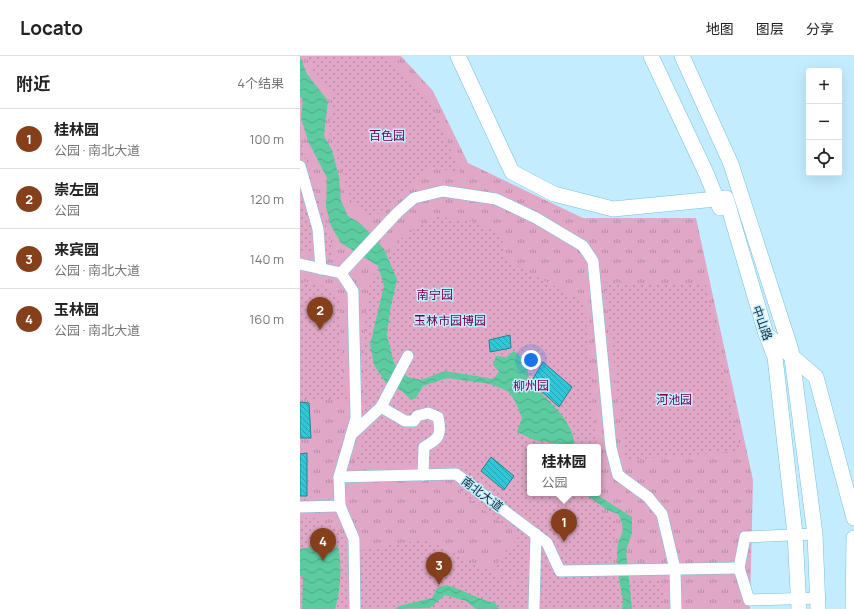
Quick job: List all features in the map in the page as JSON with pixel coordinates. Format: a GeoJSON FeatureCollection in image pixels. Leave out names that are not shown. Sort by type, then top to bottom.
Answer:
{"type":"FeatureCollection","features":[{"type":"Feature","properties":{"kind":"main road"},"geometry":{"type":"LineString","coordinates":[[458,56],[512,172],[554,194],[613,208],[716,199],[707,175],[651,56]]}},
{"type":"Feature","properties":{"kind":"main road","name":"中山路"},"geometry":{"type":"LineString","coordinates":[[682,56],[731,164],[791,355],[815,534],[818,603]]}},
{"type":"Feature","properties":{"kind":"main road","name":"中山路"},"geometry":{"type":"LineString","coordinates":[[716,199],[726,198],[766,334],[775,357],[795,534],[799,604]]}},
{"type":"Feature","properties":{"kind":"main road"},"geometry":{"type":"LineString","coordinates":[[766,334],[816,377],[854,518]]}},
{"type":"Feature","properties":{"kind":"main road"},"geometry":{"type":"LineString","coordinates":[[853,609],[854,538]]}},
{"type":"Feature","properties":{"kind":"street"},"geometry":{"type":"LineString","coordinates":[[300,166],[318,229],[320,268]]}},
{"type":"Feature","properties":{"kind":"street"},"geometry":{"type":"LineString","coordinates":[[341,273],[397,213],[414,198],[443,191],[496,199],[536,218],[583,246],[593,261],[611,448],[618,475],[648,497],[662,514],[675,569],[676,609]]}},
{"type":"Feature","properties":{"kind":"street"},"geometry":{"type":"LineString","coordinates":[[300,264],[341,273],[353,291],[356,418],[339,477],[340,506],[354,539],[355,609]]}},
{"type":"Feature","properties":{"kind":"street"},"geometry":{"type":"LineString","coordinates":[[351,435],[381,407],[408,356]]}},
{"type":"Feature","properties":{"kind":"street"},"geometry":{"type":"LineString","coordinates":[[381,407],[405,421],[414,421],[417,416],[428,413],[438,418],[441,428],[436,440],[424,447],[423,475]]}},
{"type":"Feature","properties":{"kind":"street","name":"南北大道"},"geometry":{"type":"LineString","coordinates":[[339,477],[456,474],[547,543],[560,571],[675,569]]}},
{"type":"Feature","properties":{"kind":"street"},"geometry":{"type":"LineString","coordinates":[[300,507],[340,506]]}},
{"type":"Feature","properties":{"kind":"street"},"geometry":{"type":"LineString","coordinates":[[534,609],[536,534]]}},
{"type":"Feature","properties":{"kind":"street"},"geometry":{"type":"LineString","coordinates":[[815,534],[745,537],[739,568],[749,600],[799,604],[818,603]]}},
{"type":"Feature","properties":{"kind":"street"},"geometry":{"type":"LineString","coordinates":[[675,569],[739,568]]}},
{"type":"Feature","properties":{"kind":"green space","name":"玉林市园博园"},"geometry":{"type":"Polygon","coordinates":[[[300,56],[401,56],[433,91],[468,163],[583,218],[696,218],[753,480],[750,609],[300,609],[300,56]]]}},
{"type":"Feature","properties":{"kind":"green space","name":"百色园"},"geometry":{"type":"Polygon","coordinates":[[[308,56],[387,56],[430,101],[461,174],[432,166],[398,198],[370,220],[352,203],[329,130],[333,96],[316,76],[308,56]]]}},
{"type":"Feature","properties":{"kind":"green space"},"geometry":{"type":"Polygon","coordinates":[[[300,139],[332,245],[333,259],[300,250],[300,139]]]}},
{"type":"Feature","properties":{"kind":"green space"},"geometry":{"type":"Polygon","coordinates":[[[434,216],[476,222],[502,235],[503,258],[585,303],[596,444],[527,444],[527,496],[600,496],[601,512],[616,521],[612,563],[614,578],[661,581],[665,609],[556,609],[555,606],[555,609],[360,609],[359,551],[426,539],[555,604],[493,569],[519,536],[461,493],[463,466],[353,464],[362,446],[365,323],[371,278],[399,240],[434,216]]]}},
{"type":"Feature","properties":{"kind":"green space"},"geometry":{"type":"Polygon","coordinates":[[[300,280],[324,287],[339,297],[342,364],[347,399],[300,399],[300,280]]]}},
{"type":"Feature","properties":{"kind":"green space","name":"河池园"},"geometry":{"type":"Polygon","coordinates":[[[604,282],[706,285],[740,451],[626,460],[604,282]]]}},
{"type":"Feature","properties":{"kind":"green space"},"geometry":{"type":"Polygon","coordinates":[[[300,518],[320,518],[346,537],[347,609],[300,609],[300,518]]]}},
{"type":"Feature","properties":{"kind":"water"},"geometry":{"type":"Polygon","coordinates":[[[300,57],[307,74],[328,101],[324,136],[332,150],[339,177],[341,201],[348,216],[361,224],[384,249],[397,279],[390,311],[387,335],[394,363],[408,377],[421,380],[445,371],[494,379],[499,371],[493,365],[496,356],[506,357],[514,351],[527,362],[529,383],[559,411],[565,420],[570,429],[574,444],[561,444],[534,440],[517,432],[522,418],[515,401],[508,391],[490,384],[447,378],[423,386],[416,398],[411,400],[402,391],[386,383],[374,365],[370,345],[384,286],[378,266],[341,243],[331,226],[326,207],[327,178],[308,141],[301,118],[303,100],[300,97],[300,57]]]}},
{"type":"Feature","properties":{"kind":"water"},"geometry":{"type":"Polygon","coordinates":[[[588,496],[599,496],[632,517],[632,533],[626,551],[632,609],[622,609],[623,601],[617,552],[617,546],[623,531],[621,521],[618,514],[607,510],[588,496]]]}},
{"type":"Feature","properties":{"kind":"water"},"geometry":{"type":"Polygon","coordinates":[[[338,545],[340,577],[339,594],[335,609],[302,609],[303,577],[300,576],[300,549],[311,547],[318,553],[324,554],[328,553],[338,545]]]}},
{"type":"Feature","properties":{"kind":"water"},"geometry":{"type":"Polygon","coordinates":[[[447,585],[495,603],[499,609],[476,609],[466,601],[445,595],[430,608],[395,609],[399,606],[432,598],[437,588],[447,585]]]}},
{"type":"Feature","properties":{"kind":"building"},"geometry":{"type":"Polygon","coordinates":[[[510,335],[511,348],[490,352],[489,340],[510,335]]]}},
{"type":"Feature","properties":{"kind":"building"},"geometry":{"type":"Polygon","coordinates":[[[543,362],[572,387],[559,407],[531,382],[543,362]]]}},
{"type":"Feature","properties":{"kind":"building"},"geometry":{"type":"Polygon","coordinates":[[[300,402],[309,403],[311,438],[300,438],[300,402]]]}},
{"type":"Feature","properties":{"kind":"building"},"geometry":{"type":"Polygon","coordinates":[[[307,453],[307,496],[300,496],[300,454],[307,453]]]}},
{"type":"Feature","properties":{"kind":"building"},"geometry":{"type":"Polygon","coordinates":[[[491,457],[514,476],[504,490],[481,471],[491,457]]]}},
{"type":"Feature","properties":{"kind":"place","name":"崇左园"},"geometry":{"type":"Point","coordinates":[320,330]}},
{"type":"Feature","properties":{"kind":"place","name":"桂林园"},"geometry":{"type":"Point","coordinates":[564,542]}},
{"type":"Feature","properties":{"kind":"place","name":"玉林园"},"geometry":{"type":"Point","coordinates":[323,561]}},
{"type":"Feature","properties":{"kind":"place","name":"来宾园"},"geometry":{"type":"Point","coordinates":[439,585]}},
{"type":"Feature","properties":{"kind":"park label","name":"南宁园"},"geometry":{"type":"Point","coordinates":[435,295]}},
{"type":"Feature","properties":{"kind":"park label","name":"柳州园"},"geometry":{"type":"Point","coordinates":[531,386]}}]}
